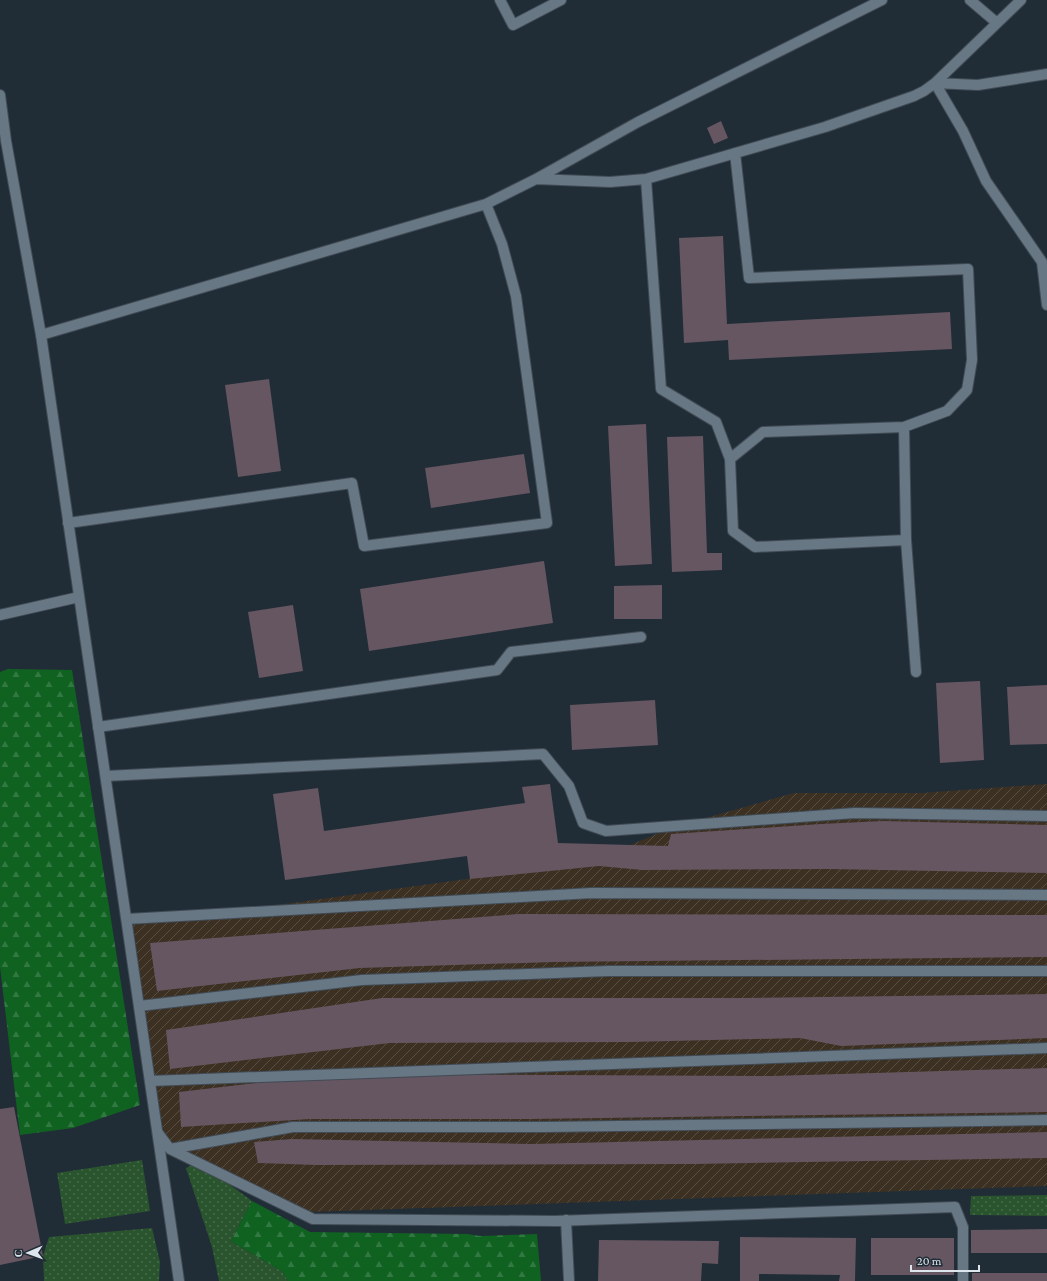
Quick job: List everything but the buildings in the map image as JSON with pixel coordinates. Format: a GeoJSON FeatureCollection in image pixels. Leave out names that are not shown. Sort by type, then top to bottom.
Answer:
{"type":"FeatureCollection","features":[{"type":"Feature","properties":{"kind":"street"},"geometry":{"type":"LineString","coordinates":[[500,0],[513,25],[561,0]]}},
{"type":"Feature","properties":{"kind":"street"},"geometry":{"type":"LineString","coordinates":[[41,335],[486,204],[536,179],[638,122],[882,0]]}},
{"type":"Feature","properties":{"kind":"street"},"geometry":{"type":"LineString","coordinates":[[970,0],[997,23]]}},
{"type":"Feature","properties":{"kind":"street"},"geometry":{"type":"LineString","coordinates":[[536,179],[610,182],[646,179],[840,122],[914,96],[935,83],[1021,0]]}},
{"type":"Feature","properties":{"kind":"street"},"geometry":{"type":"LineString","coordinates":[[935,83],[978,85],[1047,74]]}},
{"type":"Feature","properties":{"kind":"street"},"geometry":{"type":"LineString","coordinates":[[935,83],[963,131],[986,181],[1042,262],[1047,305]]}},
{"type":"Feature","properties":{"kind":"street"},"geometry":{"type":"LineString","coordinates":[[0,95],[6,141],[41,335],[179,1281]]}},
{"type":"Feature","properties":{"kind":"street"},"geometry":{"type":"LineString","coordinates":[[730,459],[763,432],[904,428],[947,411],[966,390],[972,360],[968,269],[749,278],[735,153]]}},
{"type":"Feature","properties":{"kind":"street"},"geometry":{"type":"LineString","coordinates":[[646,179],[661,388],[716,422],[730,459],[733,531],[756,547],[906,540]]}},
{"type":"Feature","properties":{"kind":"street"},"geometry":{"type":"LineString","coordinates":[[68,523],[352,484],[364,546],[547,522],[516,296],[502,244],[486,204]]}},
{"type":"Feature","properties":{"kind":"street"},"geometry":{"type":"LineString","coordinates":[[904,428],[906,540],[916,672]]}},
{"type":"Feature","properties":{"kind":"street"},"geometry":{"type":"LineString","coordinates":[[0,614],[79,596]]}},
{"type":"Feature","properties":{"kind":"street"},"geometry":{"type":"LineString","coordinates":[[98,727],[497,670],[511,652],[641,637]]}},
{"type":"Feature","properties":{"kind":"street"},"geometry":{"type":"LineString","coordinates":[[106,776],[543,754],[569,786],[583,823],[606,831],[855,813],[1047,816]]}},
{"type":"Feature","properties":{"kind":"street"},"geometry":{"type":"LineString","coordinates":[[127,919],[592,893],[1047,895]]}},
{"type":"Feature","properties":{"kind":"street"},"geometry":{"type":"LineString","coordinates":[[139,1006],[362,980],[608,971],[1047,971]]}},
{"type":"Feature","properties":{"kind":"street"},"geometry":{"type":"LineString","coordinates":[[150,1080],[1047,1048]]}},
{"type":"Feature","properties":{"kind":"street"},"geometry":{"type":"LineString","coordinates":[[170,1149],[293,1127],[546,1127],[1047,1120]]}},
{"type":"Feature","properties":{"kind":"street"},"geometry":{"type":"LineString","coordinates":[[158,1133],[170,1149],[313,1219],[566,1220],[955,1207],[963,1227],[963,1281]]}},
{"type":"Feature","properties":{"kind":"street"},"geometry":{"type":"LineString","coordinates":[[566,1220],[569,1281]]}},
{"type":"Feature","properties":{"kind":"shaded area"},"geometry":{"type":"Polygon","coordinates":[[[1047,784],[1047,1186],[309,1212],[165,1146],[133,925],[589,862],[671,828],[794,793],[921,793],[1047,784]]]}},
{"type":"Feature","properties":{"kind":"green space"},"geometry":{"type":"Polygon","coordinates":[[[8,669],[72,670],[140,1105],[73,1128],[20,1135],[0,967],[0,672],[8,669]]]}},
{"type":"Feature","properties":{"kind":"green space"},"geometry":{"type":"Polygon","coordinates":[[[142,1160],[150,1211],[65,1224],[57,1173],[142,1160]]]}},
{"type":"Feature","properties":{"kind":"green space"},"geometry":{"type":"Polygon","coordinates":[[[199,1162],[252,1201],[231,1241],[283,1272],[288,1281],[219,1281],[212,1247],[186,1168],[199,1162]]]}},
{"type":"Feature","properties":{"kind":"green space"},"geometry":{"type":"Polygon","coordinates":[[[1047,1195],[1047,1216],[970,1215],[971,1196],[1047,1195]]]}},
{"type":"Feature","properties":{"kind":"green space"},"geometry":{"type":"Polygon","coordinates":[[[252,1201],[310,1232],[467,1234],[480,1236],[537,1234],[541,1281],[288,1281],[283,1272],[231,1241],[252,1201]]]}},
{"type":"Feature","properties":{"kind":"green space"},"geometry":{"type":"Polygon","coordinates":[[[152,1228],[160,1262],[159,1281],[44,1281],[43,1256],[49,1237],[152,1228]]]}}]}
